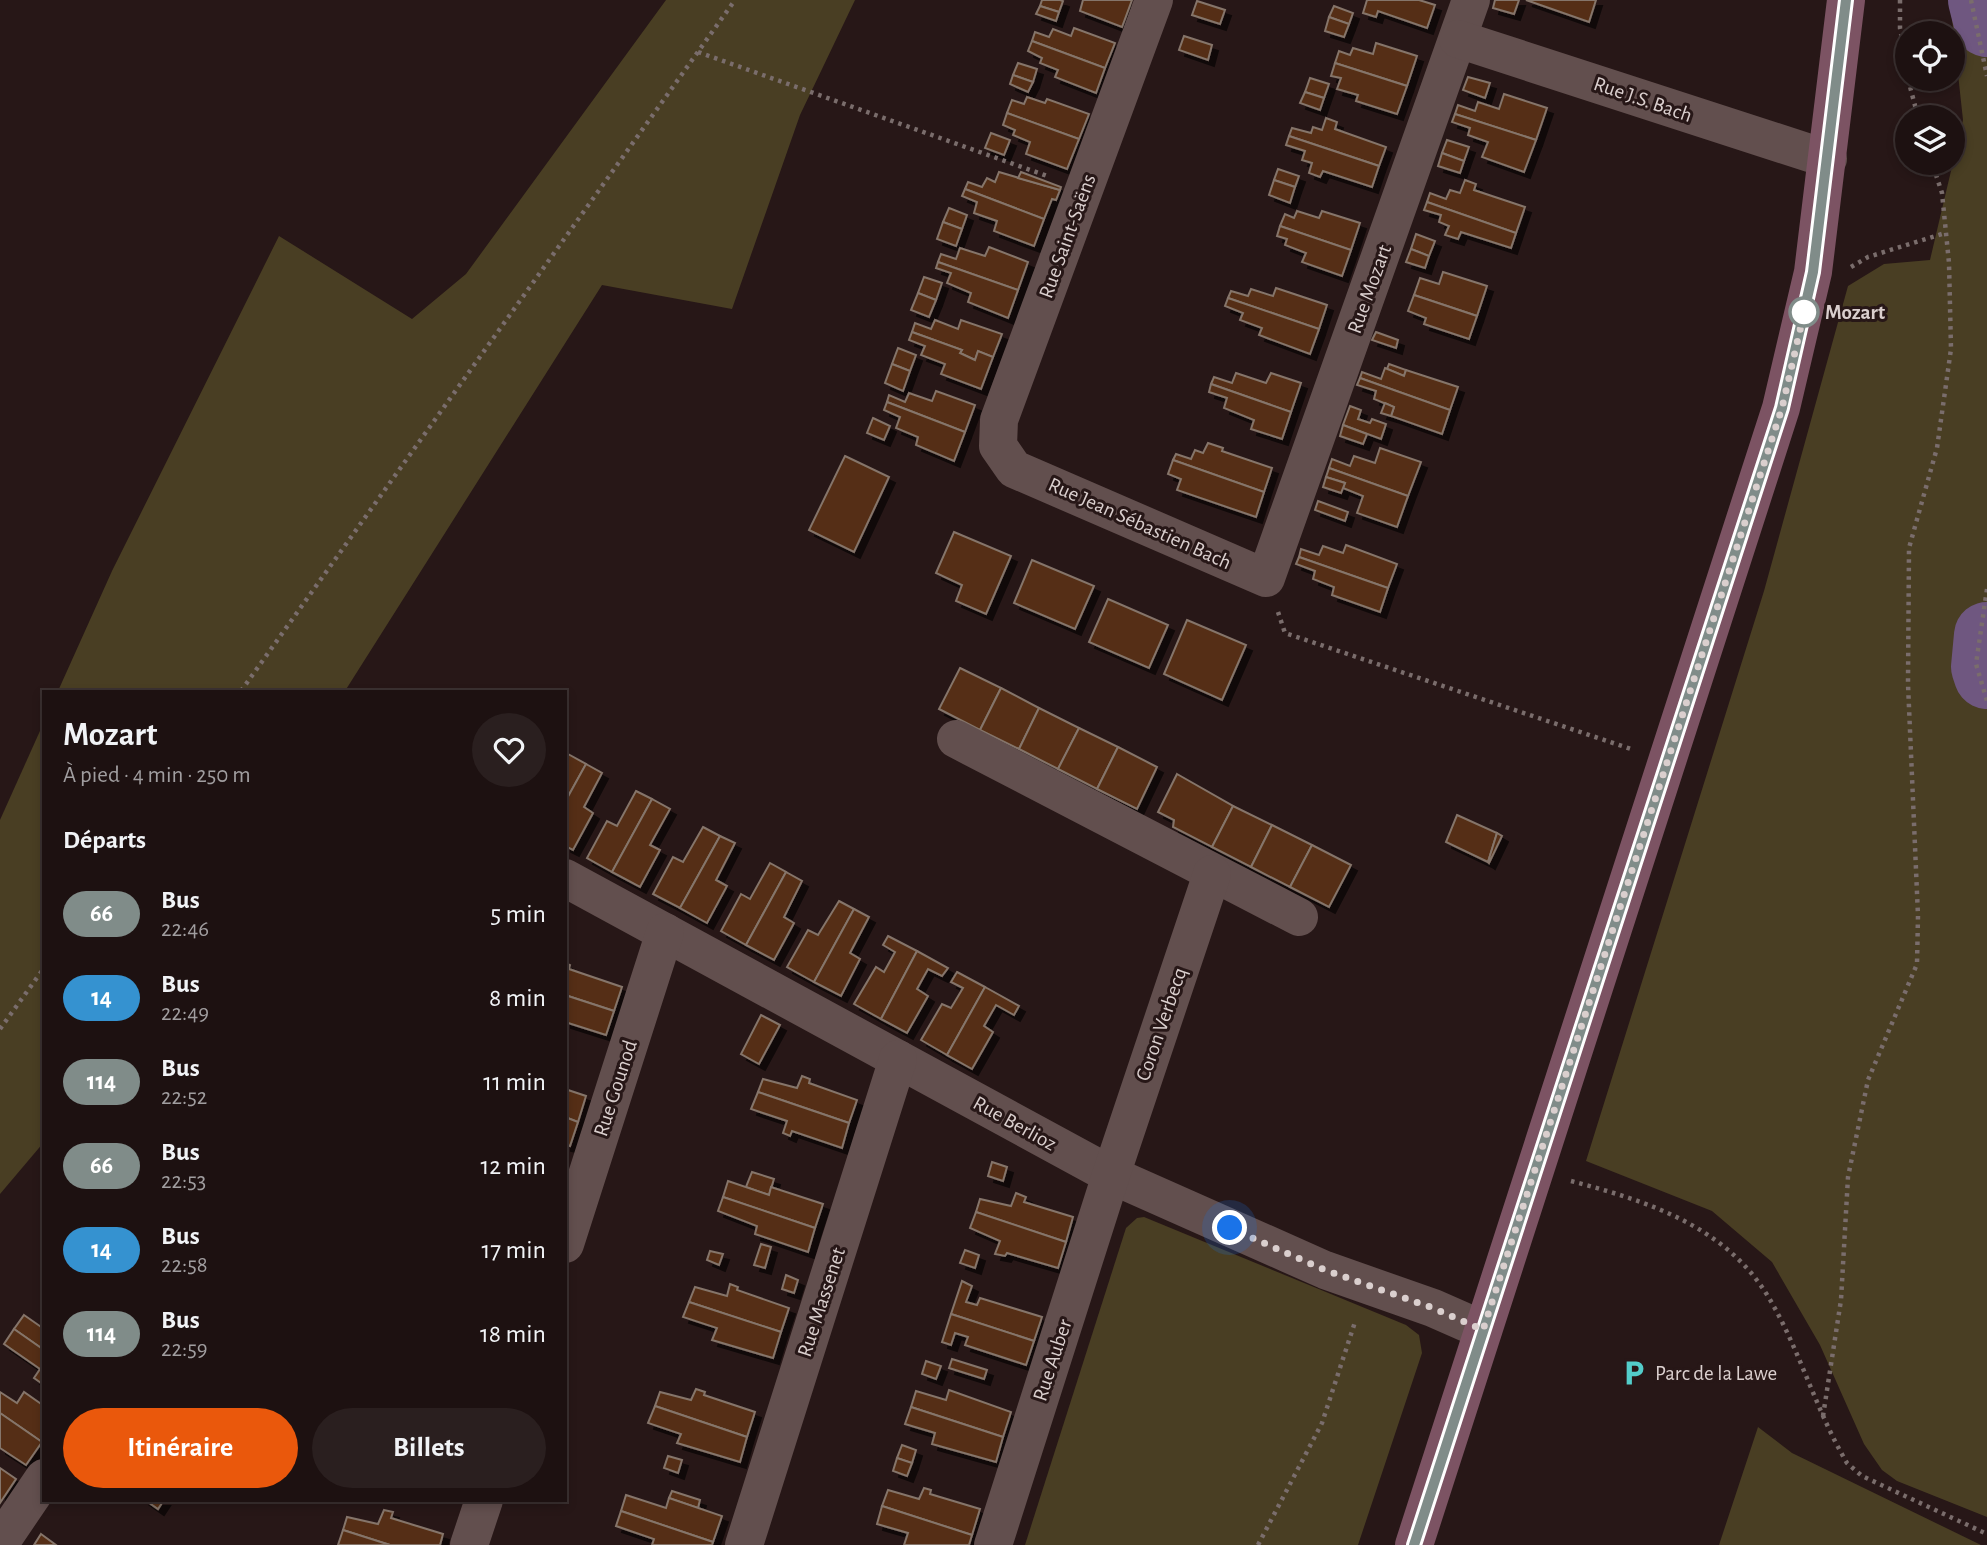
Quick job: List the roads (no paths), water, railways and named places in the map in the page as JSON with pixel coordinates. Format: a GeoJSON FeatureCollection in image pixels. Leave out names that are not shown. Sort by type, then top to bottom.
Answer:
{"type":"FeatureCollection","features":[{"type":"Feature","properties":{"kind":"main road"},"geometry":{"type":"LineString","coordinates":[[1415,1545],[1782,408],[1813,272],[1846,0]]}},
{"type":"Feature","properties":{"kind":"street","name":"Rue Saint-Saëns"},"geometry":{"type":"LineString","coordinates":[[1014,468],[998,446],[999,420],[1154,0]]}},
{"type":"Feature","properties":{"kind":"street","name":"Rue Mozart"},"geometry":{"type":"LineString","coordinates":[[1266,578],[1471,0]]}},
{"type":"Feature","properties":{"kind":"street","name":"Rue J.S. Bach"},"geometry":{"type":"LineString","coordinates":[[1458,39],[1828,159]]}},
{"type":"Feature","properties":{"kind":"street","name":"Rue Jean Sébastien Bach"},"geometry":{"type":"LineString","coordinates":[[1014,468],[1266,578]]}},
{"type":"Feature","properties":{"kind":"street"},"geometry":{"type":"LineString","coordinates":[[956,739],[1299,917]]}},
{"type":"Feature","properties":{"kind":"street","name":"Coron Verbecq"},"geometry":{"type":"LineString","coordinates":[[1111,1175],[1212,874]]}},
{"type":"Feature","properties":{"kind":"street","name":"Rue Berlioz"},"geometry":{"type":"LineString","coordinates":[[567,878],[1111,1175],[1325,1270],[1433,1308],[1483,1330]]}},
{"type":"Feature","properties":{"kind":"street","name":"Rue Gounod"},"geometry":{"type":"LineString","coordinates":[[567,1238],[665,932]]}},
{"type":"Feature","properties":{"kind":"street","name":"Rue Massenet"},"geometry":{"type":"LineString","coordinates":[[744,1545],[898,1059]]}},
{"type":"Feature","properties":{"kind":"street","name":"Rue Auber"},"geometry":{"type":"LineString","coordinates":[[993,1545],[1111,1175]]}},
{"type":"Feature","properties":{"kind":"street"},"geometry":{"type":"LineString","coordinates":[[0,1543],[42,1481]]}},
{"type":"Feature","properties":{"kind":"street"},"geometry":{"type":"LineString","coordinates":[[469,1545],[483,1502]]}},
{"type":"Feature","properties":{"kind":"waterway"},"geometry":{"type":"LineString","coordinates":[[1981,0],[1987,24]]}},
{"type":"Feature","properties":{"kind":"waterway"},"geometry":{"type":"LineString","coordinates":[[1987,635],[1984,667],[1987,676]]}},
{"type":"Feature","properties":{"kind":"place","name":"Mozart"},"geometry":{"type":"Point","coordinates":[1804,312]}},
{"type":"Feature","properties":{"kind":"place","name":"Parc de la Lawe"},"geometry":{"type":"Point","coordinates":[1634,1373]}}]}
